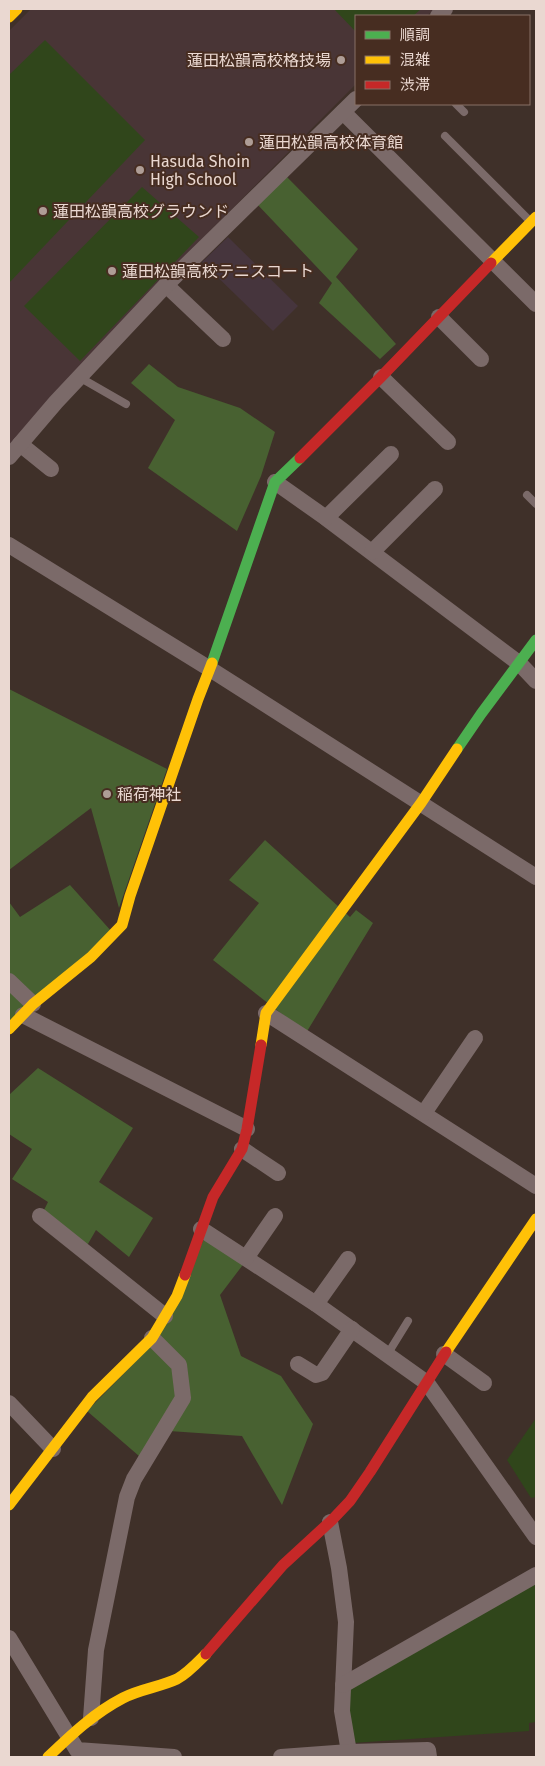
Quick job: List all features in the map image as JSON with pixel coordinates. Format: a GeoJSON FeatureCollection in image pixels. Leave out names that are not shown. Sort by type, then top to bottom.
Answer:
{"type":"FeatureCollection","features":[{"type":"Feature","properties":{"kind":"street"},"geometry":{"type":"LineString","coordinates":[[9,17],[17,9]]}},
{"type":"Feature","properties":{"kind":"street"},"geometry":{"type":"LineString","coordinates":[[9,457],[79,377],[166,285],[355,100]]}},
{"type":"Feature","properties":{"kind":"street"},"geometry":{"type":"LineString","coordinates":[[343,112],[536,304]]}},
{"type":"Feature","properties":{"kind":"street"},"geometry":{"type":"LineString","coordinates":[[9,1029],[28,1010],[92,958],[122,925],[133,887],[275,482],[381,377],[534,220]]}},
{"type":"Feature","properties":{"kind":"street"},"geometry":{"type":"LineString","coordinates":[[166,285],[223,339]]}},
{"type":"Feature","properties":{"kind":"street"},"geometry":{"type":"LineString","coordinates":[[439,317],[481,358]]}},
{"type":"Feature","properties":{"kind":"street"},"geometry":{"type":"LineString","coordinates":[[381,377],[448,442]]}},
{"type":"Feature","properties":{"kind":"street"},"geometry":{"type":"LineString","coordinates":[[20,444],[51,469]]}},
{"type":"Feature","properties":{"kind":"street"},"geometry":{"type":"LineString","coordinates":[[326,518],[391,454]]}},
{"type":"Feature","properties":{"kind":"street"},"geometry":{"type":"LineString","coordinates":[[275,482],[372,552],[520,664],[536,681]]}},
{"type":"Feature","properties":{"kind":"street"},"geometry":{"type":"LineString","coordinates":[[372,552],[435,489]]}},
{"type":"Feature","properties":{"kind":"street"},"geometry":{"type":"LineString","coordinates":[[9,545],[210,669],[536,877]]}},
{"type":"Feature","properties":{"kind":"street"},"geometry":{"type":"LineString","coordinates":[[9,1505],[92,1397],[152,1338],[177,1296],[213,1197],[242,1148],[247,1129],[266,1013],[421,803],[481,714],[536,640]]}},
{"type":"Feature","properties":{"kind":"street"},"geometry":{"type":"LineString","coordinates":[[9,981],[28,1010],[247,1129]]}},
{"type":"Feature","properties":{"kind":"street"},"geometry":{"type":"LineString","coordinates":[[266,1013],[536,1186]]}},
{"type":"Feature","properties":{"kind":"street"},"geometry":{"type":"LineString","coordinates":[[424,1113],[475,1038]]}},
{"type":"Feature","properties":{"kind":"street"},"geometry":{"type":"LineString","coordinates":[[242,1148],[278,1174]]}},
{"type":"Feature","properties":{"kind":"street"},"geometry":{"type":"LineString","coordinates":[[40,1216],[165,1316]]}},
{"type":"Feature","properties":{"kind":"street"},"geometry":{"type":"LineString","coordinates":[[246,1258],[274,1216]]}},
{"type":"Feature","properties":{"kind":"street"},"geometry":{"type":"LineString","coordinates":[[48,1757],[99,1711],[126,1696],[168,1682],[188,1672],[219,1641],[266,1583],[330,1522],[358,1491],[448,1349],[536,1219]]}},
{"type":"Feature","properties":{"kind":"street"},"geometry":{"type":"LineString","coordinates":[[201,1229],[316,1304],[427,1383],[536,1536]]}},
{"type":"Feature","properties":{"kind":"street"},"geometry":{"type":"LineString","coordinates":[[316,1304],[348,1259]]}},
{"type":"Feature","properties":{"kind":"street"},"geometry":{"type":"LineString","coordinates":[[298,1364],[316,1376],[322,1373],[352,1329]]}},
{"type":"Feature","properties":{"kind":"street"},"geometry":{"type":"LineString","coordinates":[[91,1718],[96,1650],[127,1497],[134,1479],[183,1398],[179,1365],[152,1338]]}},
{"type":"Feature","properties":{"kind":"street"},"geometry":{"type":"LineString","coordinates":[[448,1349],[484,1383]]}},
{"type":"Feature","properties":{"kind":"street"},"geometry":{"type":"LineString","coordinates":[[9,1403],[53,1449]]}},
{"type":"Feature","properties":{"kind":"street"},"geometry":{"type":"LineString","coordinates":[[330,1522],[339,1568],[346,1622],[342,1711],[349,1752]]}},
{"type":"Feature","properties":{"kind":"street"},"geometry":{"type":"LineString","coordinates":[[343,1684],[536,1574]]}},
{"type":"Feature","properties":{"kind":"street"},"geometry":{"type":"LineString","coordinates":[[9,1638],[77,1750],[129,1756],[174,1757]]}},
{"type":"Feature","properties":{"kind":"street"},"geometry":{"type":"LineString","coordinates":[[282,1757],[349,1752],[428,1750],[429,1757]]}},
{"type":"Feature","properties":{"kind":"lane"},"geometry":{"type":"LineString","coordinates":[[457,105],[464,112]]}},
{"type":"Feature","properties":{"kind":"lane"},"geometry":{"type":"LineString","coordinates":[[445,136],[534,220]]}},
{"type":"Feature","properties":{"kind":"lane"},"geometry":{"type":"LineString","coordinates":[[79,377],[126,404]]}},
{"type":"Feature","properties":{"kind":"lane"},"geometry":{"type":"LineString","coordinates":[[527,495],[536,504]]}},
{"type":"Feature","properties":{"kind":"lane"},"geometry":{"type":"LineString","coordinates":[[387,1354],[408,1321]]}},
{"type":"Feature","properties":{"kind":"shaded area","name":"Hasuda Shoin High School"},"geometry":{"type":"Polygon","coordinates":[[[31,9],[434,9],[428,15],[355,15],[355,85],[206,235],[9,449],[9,31],[31,9]]]}},
{"type":"Feature","properties":{"kind":"shaded area"},"geometry":{"type":"Polygon","coordinates":[[[228,237],[298,306],[273,331],[202,262],[228,237]]]}},
{"type":"Feature","properties":{"kind":"green space"},"geometry":{"type":"Polygon","coordinates":[[[334,9],[421,9],[414,15],[355,15],[355,31],[334,9]]]}},
{"type":"Feature","properties":{"kind":"green space","name":"蓮田松韻高校グラウンド"},"geometry":{"type":"Polygon","coordinates":[[[45,40],[145,140],[9,283],[9,75],[45,40]]]}},
{"type":"Feature","properties":{"kind":"green space"},"geometry":{"type":"Polygon","coordinates":[[[285,175],[358,249],[336,277],[396,344],[380,359],[319,303],[332,283],[256,203],[285,175]]]}},
{"type":"Feature","properties":{"kind":"green space","name":"蓮田松韻高校テニスコート"},"geometry":{"type":"Polygon","coordinates":[[[142,187],[199,237],[80,361],[24,306],[142,187]]]}},
{"type":"Feature","properties":{"kind":"green space"},"geometry":{"type":"Polygon","coordinates":[[[149,364],[178,387],[240,408],[275,432],[261,476],[237,531],[148,468],[175,420],[131,383],[149,364]]]}},
{"type":"Feature","properties":{"kind":"green space"},"geometry":{"type":"Polygon","coordinates":[[[9,689],[167,769],[119,908],[91,808],[9,870],[9,689]]]}},
{"type":"Feature","properties":{"kind":"green space"},"geometry":{"type":"Polygon","coordinates":[[[265,840],[350,917],[356,910],[373,923],[306,1033],[213,960],[259,903],[229,880],[265,840]]]}},
{"type":"Feature","properties":{"kind":"green space"},"geometry":{"type":"Polygon","coordinates":[[[70,885],[112,932],[9,1021],[9,902],[20,917],[70,885]]]}},
{"type":"Feature","properties":{"kind":"green space"},"geometry":{"type":"Polygon","coordinates":[[[38,1068],[133,1128],[99,1182],[153,1218],[129,1257],[96,1230],[85,1249],[41,1216],[48,1202],[12,1179],[32,1149],[9,1134],[9,1095],[38,1068]]]}},
{"type":"Feature","properties":{"kind":"green space"},"geometry":{"type":"Polygon","coordinates":[[[205,1237],[245,1262],[220,1295],[241,1356],[281,1376],[313,1424],[282,1505],[242,1436],[169,1431],[139,1456],[87,1411],[151,1346],[205,1237]]]}},
{"type":"Feature","properties":{"kind":"green space"},"geometry":{"type":"Polygon","coordinates":[[[536,1418],[536,1497],[531,1498],[507,1460],[536,1418]]]}},
{"type":"Feature","properties":{"kind":"green space"},"geometry":{"type":"Polygon","coordinates":[[[536,1580],[536,1722],[529,1723],[529,1731],[352,1743],[346,1687],[536,1580]]]}},
{"type":"Feature","properties":{"kind":"traffic: fast"},"geometry":{"type":"LineString","coordinates":[[212,663],[275,482],[300,458]]}},
{"type":"Feature","properties":{"kind":"traffic: fast"},"geometry":{"type":"LineString","coordinates":[[457,749],[536,640]]}},
{"type":"Feature","properties":{"kind":"traffic: slow"},"geometry":{"type":"LineString","coordinates":[[9,17],[17,9]]}},
{"type":"Feature","properties":{"kind":"traffic: slow"},"geometry":{"type":"LineString","coordinates":[[491,263],[536,217]]}},
{"type":"Feature","properties":{"kind":"traffic: slow"},"geometry":{"type":"LineString","coordinates":[[9,1029],[33,1004],[91,957],[122,925],[130,896],[212,663]]}},
{"type":"Feature","properties":{"kind":"traffic: slow"},"geometry":{"type":"LineString","coordinates":[[261,1045],[266,1013],[421,803],[457,749]]}},
{"type":"Feature","properties":{"kind":"traffic: slow"},"geometry":{"type":"LineString","coordinates":[[446,1352],[536,1219]]}},
{"type":"Feature","properties":{"kind":"traffic: slow"},"geometry":{"type":"LineString","coordinates":[[9,1505],[92,1397],[152,1338],[177,1296],[185,1275]]}},
{"type":"Feature","properties":{"kind":"traffic: slow"},"geometry":{"type":"LineString","coordinates":[[48,1757],[102,1710],[130,1695],[177,1679],[189,1671],[206,1654]]}},
{"type":"Feature","properties":{"kind":"traffic: jam"},"geometry":{"type":"LineString","coordinates":[[300,458],[491,263]]}},
{"type":"Feature","properties":{"kind":"traffic: jam"},"geometry":{"type":"LineString","coordinates":[[185,1275],[213,1197],[242,1149],[261,1045]]}},
{"type":"Feature","properties":{"kind":"traffic: jam"},"geometry":{"type":"LineString","coordinates":[[206,1654],[283,1565],[350,1501],[446,1352]]}},
{"type":"Feature","properties":{"kind":"place","name":"蓮田松韻高校格技場"},"geometry":{"type":"Point","coordinates":[341,60]}},
{"type":"Feature","properties":{"kind":"place","name":"蓮田松韻高校体育館"},"geometry":{"type":"Point","coordinates":[249,142]}},
{"type":"Feature","properties":{"kind":"place","name":"Hasuda Shoin High School"},"geometry":{"type":"Point","coordinates":[140,170]}},
{"type":"Feature","properties":{"kind":"place","name":"蓮田松韻高校グラウンド"},"geometry":{"type":"Point","coordinates":[43,211]}},
{"type":"Feature","properties":{"kind":"place","name":"蓮田松韻高校テニスコート"},"geometry":{"type":"Point","coordinates":[112,271]}},
{"type":"Feature","properties":{"kind":"place","name":"稲荷神社"},"geometry":{"type":"Point","coordinates":[107,794]}}]}
